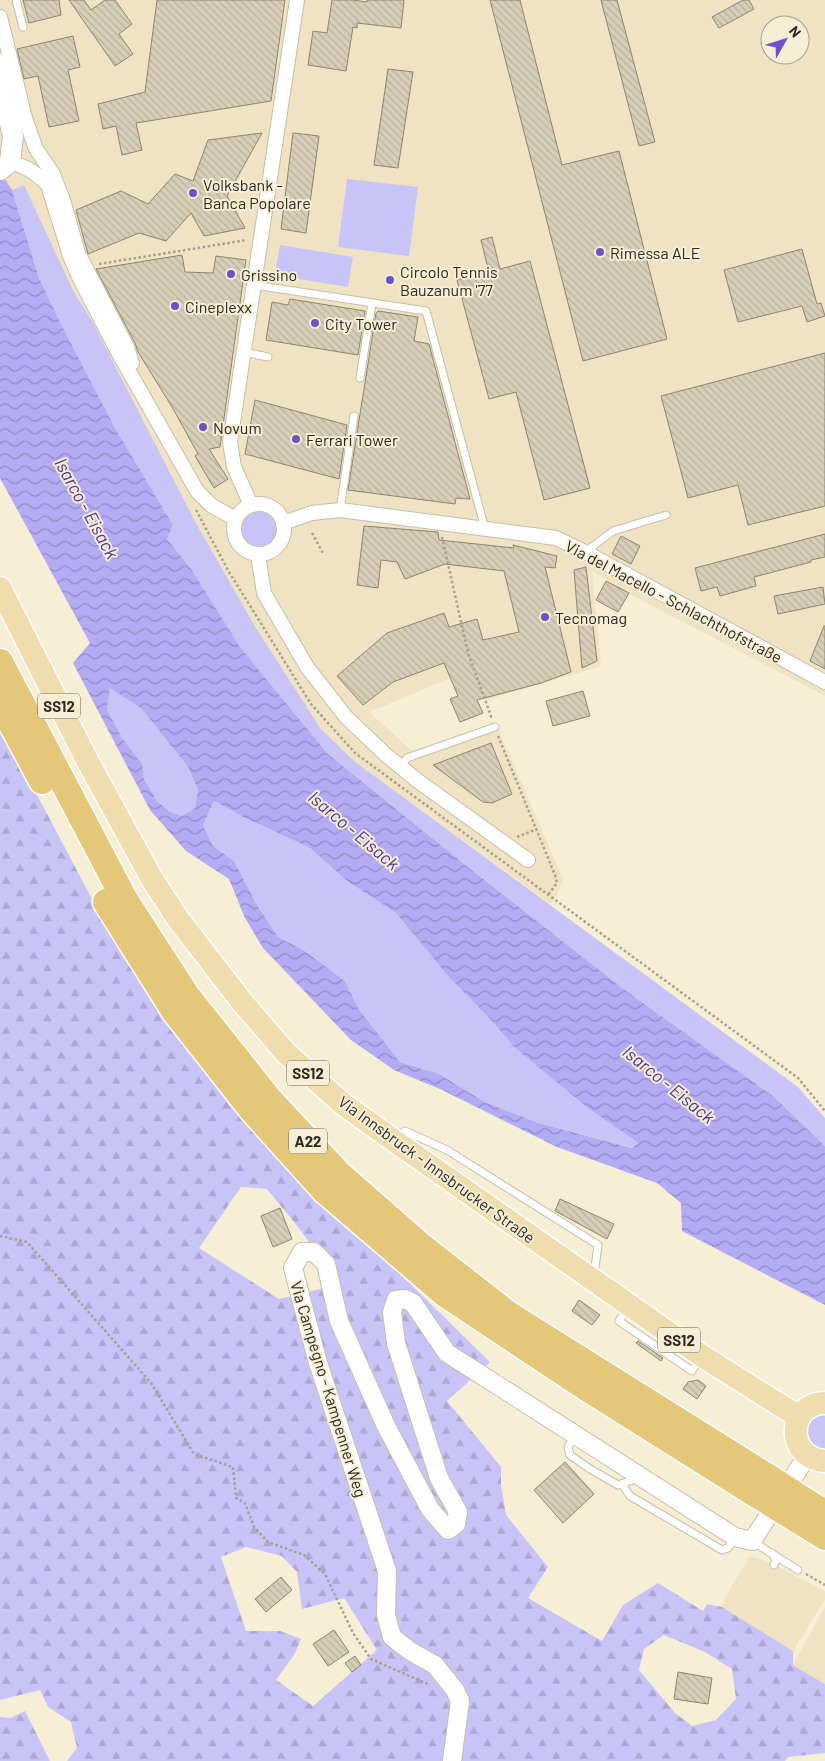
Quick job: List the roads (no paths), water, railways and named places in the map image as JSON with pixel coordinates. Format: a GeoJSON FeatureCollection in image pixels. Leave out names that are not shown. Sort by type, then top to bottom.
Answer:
{"type":"FeatureCollection","features":[{"type":"Feature","properties":{"kind":"highway","name":"A22"},"geometry":{"type":"LineString","coordinates":[[0,662],[125,900],[187,996],[268,1099],[339,1174],[421,1246],[508,1314],[797,1508],[825,1537]]}},
{"type":"Feature","properties":{"kind":"highway","name":"A22"},"geometry":{"type":"LineString","coordinates":[[0,702],[111,912],[175,1012],[252,1110],[325,1192],[445,1294],[585,1388],[762,1486]]}},
{"type":"Feature","properties":{"kind":"highway","name":"A22"},"geometry":{"type":"LineString","coordinates":[[797,1508],[825,1513]]}},
{"type":"Feature","properties":{"kind":"main road"},"geometry":{"type":"LineString","coordinates":[[0,64],[2,95],[13,136],[5,166]]}},
{"type":"Feature","properties":{"kind":"main road","name":"Via Innsbruck - Innsbrucker Straße"},"geometry":{"type":"LineString","coordinates":[[0,588],[120,823],[152,879],[178,919],[242,1002],[286,1053],[342,1104],[702,1356],[799,1417]]}},
{"type":"Feature","properties":{"kind":"main road"},"geometry":{"type":"LineString","coordinates":[[816,1459],[802,1451],[795,1431],[799,1417],[805,1410],[813,1405],[825,1403]]}},
{"type":"Feature","properties":{"kind":"street"},"geometry":{"type":"LineString","coordinates":[[251,505],[234,467],[230,442],[297,0]]}},
{"type":"Feature","properties":{"kind":"street"},"geometry":{"type":"LineString","coordinates":[[0,16],[30,133],[36,149],[53,174],[64,200],[78,253],[127,347],[139,386]]}},
{"type":"Feature","properties":{"kind":"street"},"geometry":{"type":"LineString","coordinates":[[5,166],[26,166],[48,185],[70,256],[80,280],[118,352],[197,490],[212,506],[236,519]]}},
{"type":"Feature","properties":{"kind":"street"},"geometry":{"type":"LineString","coordinates":[[259,504],[274,509],[280,515],[284,530],[282,540],[274,550],[258,555],[249,553],[242,548],[235,538],[233,530],[236,519],[245,508],[251,505],[259,504]]}},
{"type":"Feature","properties":{"kind":"street","name":"Via del Macello - Schlachthofstraße"},"geometry":{"type":"LineString","coordinates":[[283,523],[312,512],[340,510],[556,538],[825,682]]}},
{"type":"Feature","properties":{"kind":"street"},"geometry":{"type":"LineString","coordinates":[[258,555],[264,593],[307,667],[346,717],[400,767],[528,860]]}},
{"type":"Feature","properties":{"kind":"street","name":"Via Campegno - Kampenner Weg"},"geometry":{"type":"LineString","coordinates":[[452,1761],[460,1701],[455,1690],[435,1665],[410,1651],[392,1637],[386,1615],[386,1571],[318,1363],[293,1268],[302,1252],[314,1252],[326,1264],[340,1321],[386,1426],[430,1509],[448,1530],[456,1524],[458,1512],[439,1478],[396,1343],[392,1312],[396,1300],[405,1299],[413,1303],[447,1353],[644,1479],[738,1542]]}},
{"type":"Feature","properties":{"kind":"street"},"geometry":{"type":"LineString","coordinates":[[738,1542],[816,1459]]}},
{"type":"Feature","properties":{"kind":"lane"},"geometry":{"type":"LineString","coordinates":[[16,0],[23,28]]}},
{"type":"Feature","properties":{"kind":"lane"},"geometry":{"type":"LineString","coordinates":[[254,285],[426,312],[485,529]]}},
{"type":"Feature","properties":{"kind":"lane"},"geometry":{"type":"LineString","coordinates":[[360,378],[372,303]]}},
{"type":"Feature","properties":{"kind":"lane"},"geometry":{"type":"LineString","coordinates":[[244,352],[268,357]]}},
{"type":"Feature","properties":{"kind":"lane"},"geometry":{"type":"LineString","coordinates":[[340,510],[354,416]]}},
{"type":"Feature","properties":{"kind":"lane"},"geometry":{"type":"LineString","coordinates":[[585,552],[612,531],[666,515]]}},
{"type":"Feature","properties":{"kind":"lane"},"geometry":{"type":"LineString","coordinates":[[400,767],[407,758],[494,727]]}},
{"type":"Feature","properties":{"kind":"lane"},"geometry":{"type":"LineString","coordinates":[[396,1142],[405,1131],[447,1150],[598,1245],[593,1280]]}},
{"type":"Feature","properties":{"kind":"lane"},"geometry":{"type":"LineString","coordinates":[[582,1440],[572,1441],[568,1447],[570,1455],[590,1470],[618,1485],[638,1478],[644,1479]]}},
{"type":"Feature","properties":{"kind":"lane"},"geometry":{"type":"LineString","coordinates":[[622,1484],[630,1496],[639,1502],[722,1550],[738,1542],[771,1553],[798,1570]]}},
{"type":"Feature","properties":{"kind":"lane"},"geometry":{"type":"LineString","coordinates":[[771,1553],[776,1560],[774,1565]]}},
{"type":"Feature","properties":{"kind":"water","name":"Isarco - Eisack"},"geometry":{"type":"Polygon","coordinates":[[[0,172],[12,190],[39,278],[62,326],[115,428],[173,525],[167,539],[192,570],[240,647],[328,754],[625,990],[773,1096],[825,1146],[825,1305],[682,1231],[681,1203],[657,1183],[557,1147],[440,1089],[394,1070],[351,1040],[263,948],[245,918],[229,879],[186,851],[150,810],[73,663],[90,643],[0,478],[0,172]],[[110,688],[107,710],[123,739],[142,764],[144,779],[157,801],[170,812],[182,816],[195,808],[198,790],[188,767],[142,709],[110,688]],[[214,801],[203,825],[213,846],[234,861],[257,905],[278,937],[305,951],[345,981],[358,1008],[400,1062],[439,1074],[483,1101],[535,1122],[632,1148],[639,1143],[588,1108],[514,1047],[490,1019],[447,975],[396,913],[347,881],[310,848],[243,817],[214,801]]]}},
{"type":"Feature","properties":{"kind":"place","name":"Volksbank - Banca Popolare"},"geometry":{"type":"Point","coordinates":[193,193]}},
{"type":"Feature","properties":{"kind":"place","name":"Rimessa ALE"},"geometry":{"type":"Point","coordinates":[600,252]}},
{"type":"Feature","properties":{"kind":"place","name":"Grissino"},"geometry":{"type":"Point","coordinates":[231,274]}},
{"type":"Feature","properties":{"kind":"place","name":"Circolo Tennis Bauzanum '77"},"geometry":{"type":"Point","coordinates":[390,280]}},
{"type":"Feature","properties":{"kind":"place","name":"Cineplexx"},"geometry":{"type":"Point","coordinates":[175,306]}},
{"type":"Feature","properties":{"kind":"place","name":"City Tower"},"geometry":{"type":"Point","coordinates":[315,323]}},
{"type":"Feature","properties":{"kind":"place","name":"Novum"},"geometry":{"type":"Point","coordinates":[203,427]}},
{"type":"Feature","properties":{"kind":"place","name":"Ferrari Tower"},"geometry":{"type":"Point","coordinates":[296,439]}},
{"type":"Feature","properties":{"kind":"place","name":"Tecnomag"},"geometry":{"type":"Point","coordinates":[545,617]}}]}
